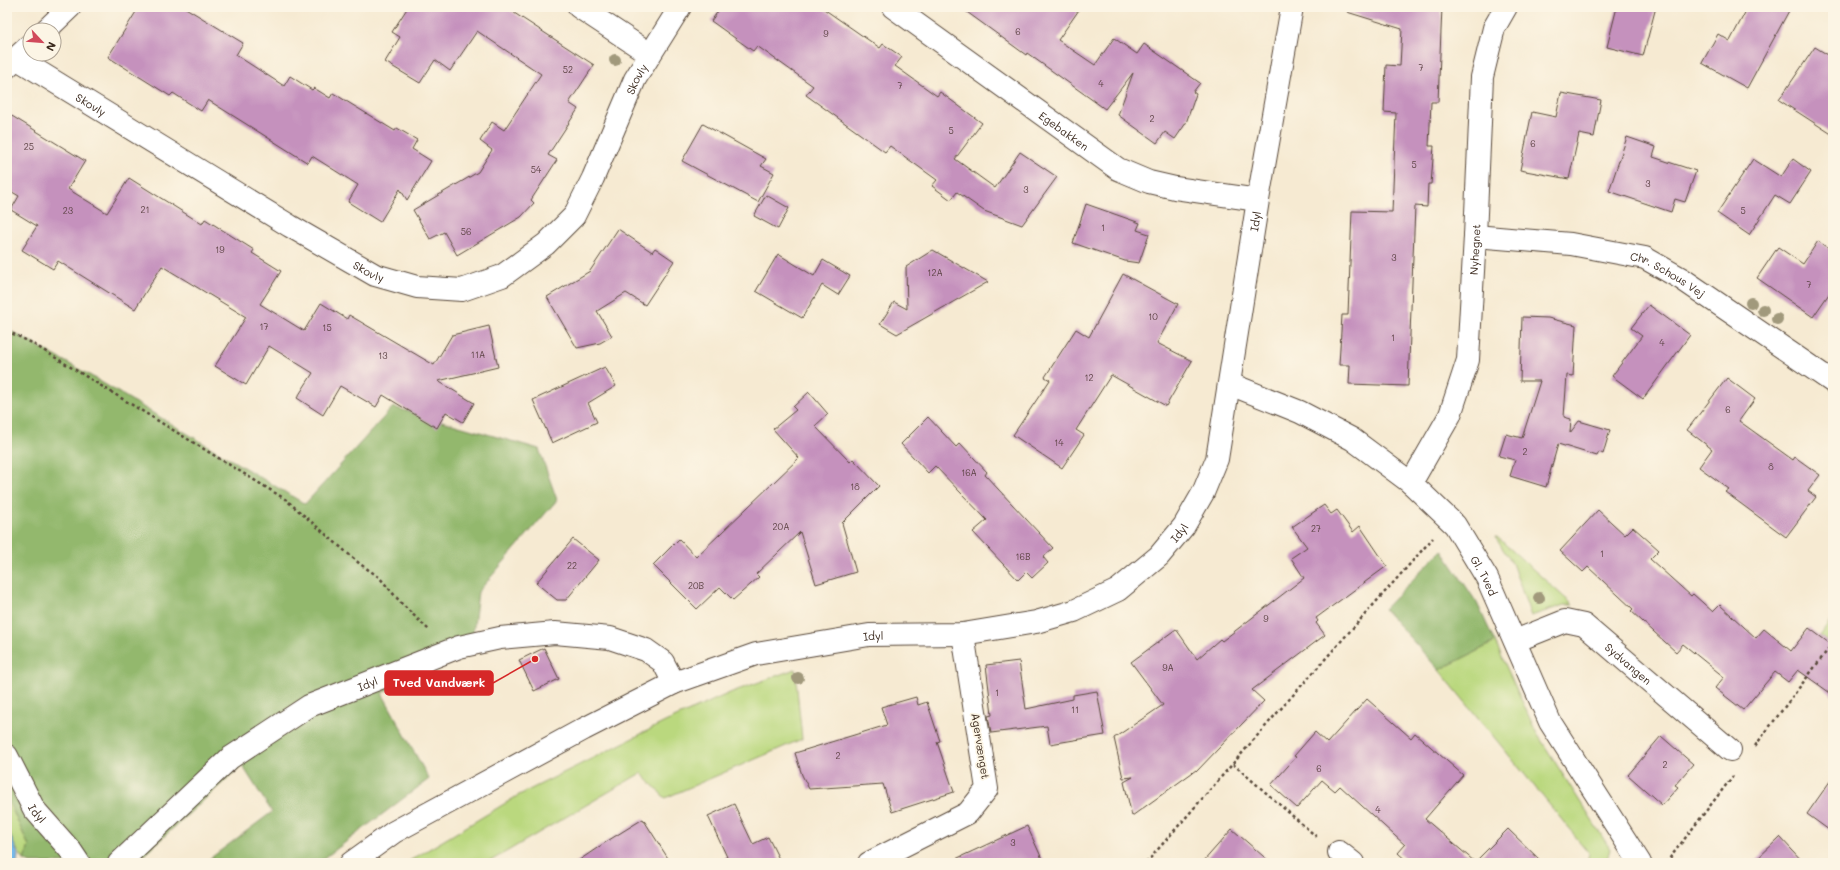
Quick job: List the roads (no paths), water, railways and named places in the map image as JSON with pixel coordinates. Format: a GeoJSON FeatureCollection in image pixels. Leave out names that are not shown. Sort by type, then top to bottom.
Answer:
{"type":"FeatureCollection","features":[{"type":"Feature","properties":{"kind":"street"},"geometry":{"type":"LineString","coordinates":[[54,22],[70,7]]}},
{"type":"Feature","properties":{"kind":"street","name":"Skovly"},"geometry":{"type":"LineString","coordinates":[[579,7],[650,54]]}},
{"type":"Feature","properties":{"kind":"street","name":"Skovly"},"geometry":{"type":"LineString","coordinates":[[18,57],[290,226],[376,275],[417,287],[462,290],[502,276],[546,244],[574,216],[594,178],[634,79],[680,7]]}},
{"type":"Feature","properties":{"kind":"street","name":"Egebakken"},"geometry":{"type":"LineString","coordinates":[[893,7],[1118,169],[1149,182],[1175,188],[1258,200]]}},
{"type":"Feature","properties":{"kind":"street","name":"Idyl"},"geometry":{"type":"LineString","coordinates":[[351,863],[394,832],[520,762],[674,683],[756,654],[800,646],[869,635],[963,634],[1036,622],[1074,611],[1118,590],[1159,556],[1184,526],[1203,493],[1217,459],[1258,200],[1292,7]]}},
{"type":"Feature","properties":{"kind":"street","name":"Nyhegnet"},"geometry":{"type":"LineString","coordinates":[[1412,483],[1450,415],[1468,360],[1482,77],[1494,28],[1506,7]]}},
{"type":"Feature","properties":{"kind":"street","name":"Chr. Schous Vej"},"geometry":{"type":"LineString","coordinates":[[1475,236],[1571,244],[1645,258],[1682,279],[1833,382]]}},
{"type":"Feature","properties":{"kind":"street","name":"Gl. Tved"},"geometry":{"type":"LineString","coordinates":[[1230,384],[1300,412],[1352,439],[1412,483],[1455,525],[1487,578],[1550,722],[1638,862]]}},
{"type":"Feature","properties":{"kind":"street","name":"Sydvangen"},"geometry":{"type":"LineString","coordinates":[[1515,641],[1565,621],[1584,625],[1730,750]]}},
{"type":"Feature","properties":{"kind":"street","name":"Idyl"},"geometry":{"type":"LineString","coordinates":[[120,863],[230,758],[309,706],[459,647],[500,638],[555,633],[610,638],[646,650],[663,662],[674,683]]}},
{"type":"Feature","properties":{"kind":"street","name":"Agervænget"},"geometry":{"type":"LineString","coordinates":[[869,863],[968,814],[987,789],[963,634]]}},
{"type":"Feature","properties":{"kind":"street","name":"Idyl"},"geometry":{"type":"LineString","coordinates":[[7,756],[34,809],[71,850],[79,863]]}},
{"type":"Feature","properties":{"kind":"water"},"geometry":{"type":"Polygon","coordinates":[[[7,827],[18,854],[17,863],[7,863],[7,827]]]}},
{"type":"Feature","properties":{"kind":"place","name":"Tved Vandværk"},"geometry":{"type":"Point","coordinates":[535,659]}}]}
